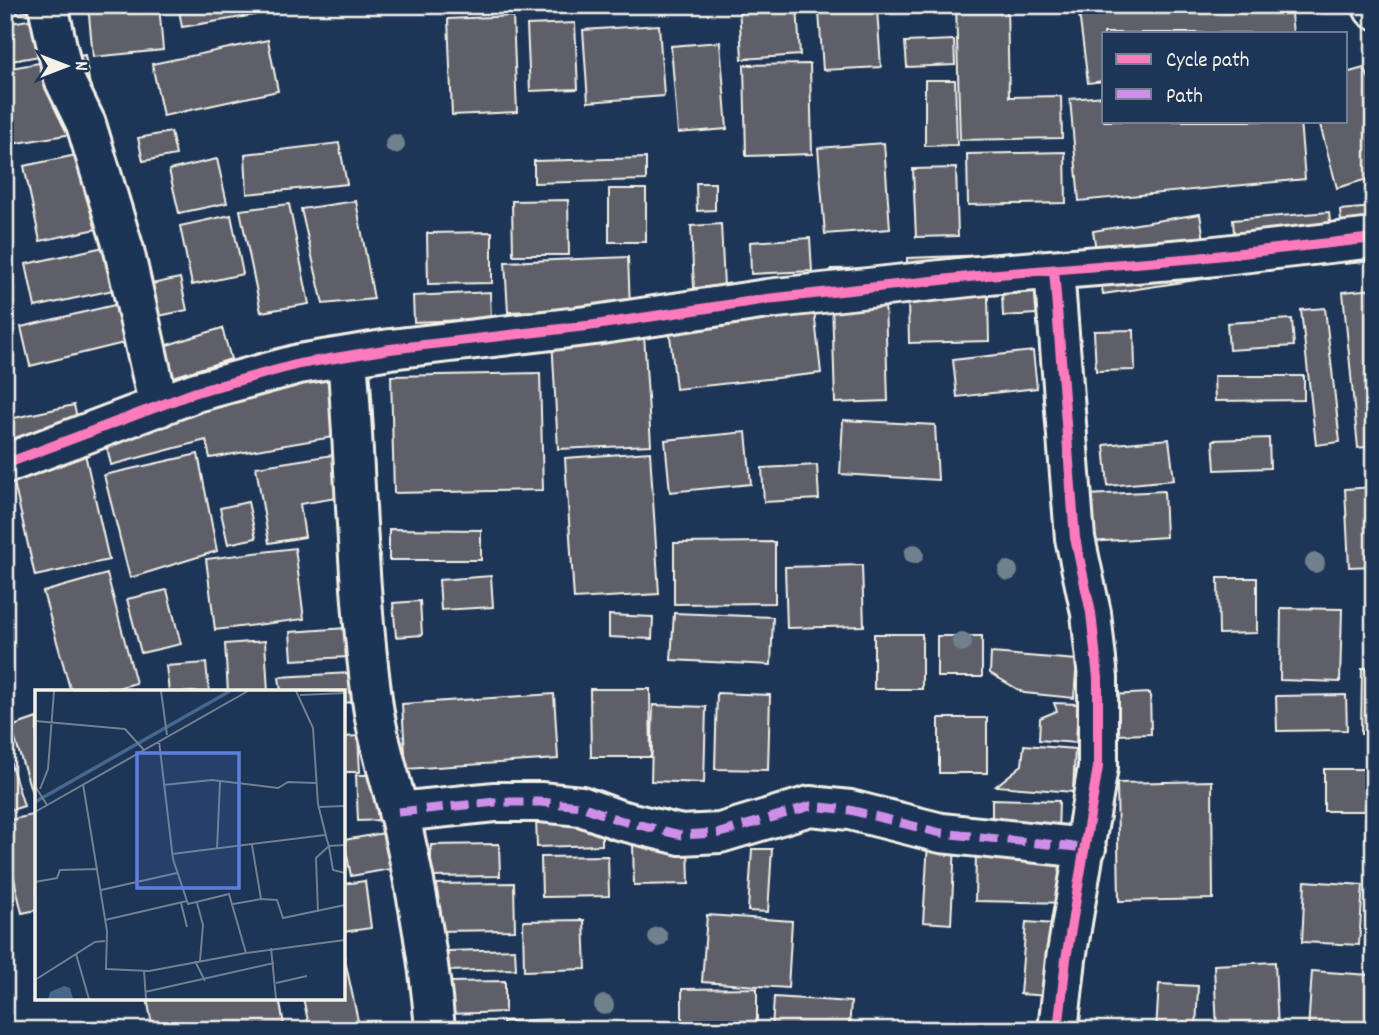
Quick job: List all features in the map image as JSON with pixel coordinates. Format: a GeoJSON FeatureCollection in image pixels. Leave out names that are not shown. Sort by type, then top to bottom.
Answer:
{"type":"FeatureCollection","features":[{"type":"Feature","properties":{"kind":"street"},"geometry":{"type":"LineString","coordinates":[[48,5],[64,79],[86,124],[121,238],[159,407]]}},
{"type":"Feature","properties":{"kind":"street"},"geometry":{"type":"LineString","coordinates":[[5,464],[222,385],[299,364],[347,356],[596,325],[767,299],[1197,258],[1374,238]]}},
{"type":"Feature","properties":{"kind":"street"},"geometry":{"type":"LineString","coordinates":[[1054,270],[1075,538],[1091,613],[1098,678],[1098,767],[1066,959],[1058,1030]]}},
{"type":"Feature","properties":{"kind":"street"},"geometry":{"type":"LineString","coordinates":[[347,356],[364,631],[374,709],[398,812],[431,980],[435,1030]]}},
{"type":"Feature","properties":{"kind":"street"},"geometry":{"type":"LineString","coordinates":[[398,812],[495,802],[540,802],[581,806],[619,820],[681,835],[720,833],[810,806],[850,810],[941,833],[1086,848]]}},
{"type":"Feature","properties":{"kind":"building"},"geometry":{"type":"Polygon","coordinates":[[[5,5],[52,5],[53,8],[5,15],[5,5]]]}},
{"type":"Feature","properties":{"kind":"building"},"geometry":{"type":"Polygon","coordinates":[[[88,5],[159,5],[163,50],[93,57],[88,5]]]}},
{"type":"Feature","properties":{"kind":"building"},"geometry":{"type":"Polygon","coordinates":[[[178,5],[253,5],[255,15],[182,27],[178,5]]]}},
{"type":"Feature","properties":{"kind":"building"},"geometry":{"type":"Polygon","coordinates":[[[739,5],[797,5],[800,55],[742,59],[739,5]]]}},
{"type":"Feature","properties":{"kind":"building"},"geometry":{"type":"Polygon","coordinates":[[[956,5],[1007,5],[1009,97],[1061,96],[1062,138],[960,140],[956,5]]]}},
{"type":"Feature","properties":{"kind":"building"},"geometry":{"type":"Polygon","coordinates":[[[1078,5],[1290,5],[1293,32],[1102,32],[1102,81],[1088,83],[1078,5]]]}},
{"type":"Feature","properties":{"kind":"building"},"geometry":{"type":"Polygon","coordinates":[[[877,9],[881,67],[823,70],[819,12],[877,9]]]}},
{"type":"Feature","properties":{"kind":"building"},"geometry":{"type":"Polygon","coordinates":[[[513,16],[517,112],[452,115],[448,19],[513,16]]]}},
{"type":"Feature","properties":{"kind":"building"},"geometry":{"type":"Polygon","coordinates":[[[34,19],[40,56],[5,62],[5,24],[34,19]]]}},
{"type":"Feature","properties":{"kind":"building"},"geometry":{"type":"Polygon","coordinates":[[[575,23],[578,89],[530,91],[527,25],[575,23]]]}},
{"type":"Feature","properties":{"kind":"building"},"geometry":{"type":"Polygon","coordinates":[[[659,25],[664,96],[588,102],[583,30],[659,25]]]}},
{"type":"Feature","properties":{"kind":"building"},"geometry":{"type":"Polygon","coordinates":[[[268,40],[278,91],[163,116],[152,64],[268,40]]]}},
{"type":"Feature","properties":{"kind":"building"},"geometry":{"type":"Polygon","coordinates":[[[954,40],[955,65],[907,67],[905,42],[954,40]]]}},
{"type":"Feature","properties":{"kind":"building"},"geometry":{"type":"Polygon","coordinates":[[[720,42],[727,129],[678,133],[671,46],[720,42]]]}},
{"type":"Feature","properties":{"kind":"building"},"geometry":{"type":"Polygon","coordinates":[[[85,55],[97,130],[5,145],[5,69],[85,55]]]}},
{"type":"Feature","properties":{"kind":"building"},"geometry":{"type":"Polygon","coordinates":[[[810,64],[812,154],[746,156],[744,65],[810,64]]]}},
{"type":"Feature","properties":{"kind":"building"},"geometry":{"type":"Polygon","coordinates":[[[1364,68],[1374,89],[1374,177],[1337,188],[1319,122],[1348,122],[1348,72],[1364,68]]]}},
{"type":"Feature","properties":{"kind":"building"},"geometry":{"type":"Polygon","coordinates":[[[925,80],[955,80],[957,145],[925,146],[925,80]]]}},
{"type":"Feature","properties":{"kind":"building"},"geometry":{"type":"Polygon","coordinates":[[[1102,96],[1102,122],[1300,122],[1305,179],[1079,201],[1070,99],[1102,96]]]}},
{"type":"Feature","properties":{"kind":"building"},"geometry":{"type":"Polygon","coordinates":[[[171,132],[176,155],[143,161],[138,138],[171,132]]]}},
{"type":"Feature","properties":{"kind":"building"},"geometry":{"type":"Polygon","coordinates":[[[339,143],[347,184],[247,194],[245,154],[339,143]]]}},
{"type":"Feature","properties":{"kind":"building"},"geometry":{"type":"Polygon","coordinates":[[[884,143],[890,229],[825,234],[818,148],[884,143]]]}},
{"type":"Feature","properties":{"kind":"building"},"geometry":{"type":"Polygon","coordinates":[[[114,147],[130,222],[40,241],[24,166],[114,147]]]}},
{"type":"Feature","properties":{"kind":"building"},"geometry":{"type":"Polygon","coordinates":[[[1065,152],[1066,203],[968,205],[967,154],[1065,152]]]}},
{"type":"Feature","properties":{"kind":"building"},"geometry":{"type":"Polygon","coordinates":[[[646,158],[646,180],[534,183],[534,161],[646,158]]]}},
{"type":"Feature","properties":{"kind":"building"},"geometry":{"type":"Polygon","coordinates":[[[217,159],[227,203],[179,213],[169,170],[217,159]]]}},
{"type":"Feature","properties":{"kind":"building"},"geometry":{"type":"Polygon","coordinates":[[[956,168],[958,236],[916,237],[913,169],[956,168]]]}},
{"type":"Feature","properties":{"kind":"building"},"geometry":{"type":"Polygon","coordinates":[[[696,183],[715,183],[715,210],[697,211],[696,183]]]}},
{"type":"Feature","properties":{"kind":"building"},"geometry":{"type":"Polygon","coordinates":[[[609,189],[646,189],[646,242],[609,242],[609,189]]]}},
{"type":"Feature","properties":{"kind":"building"},"geometry":{"type":"Polygon","coordinates":[[[568,200],[569,255],[513,255],[512,201],[568,200]]]}},
{"type":"Feature","properties":{"kind":"building"},"geometry":{"type":"Polygon","coordinates":[[[356,201],[374,299],[323,304],[301,209],[356,201]]]}},
{"type":"Feature","properties":{"kind":"building"},"geometry":{"type":"Polygon","coordinates":[[[289,204],[309,304],[261,312],[240,210],[289,204]]]}},
{"type":"Feature","properties":{"kind":"building"},"geometry":{"type":"Polygon","coordinates":[[[1374,207],[1374,261],[1345,264],[1340,210],[1374,207]]]}},
{"type":"Feature","properties":{"kind":"building"},"geometry":{"type":"Polygon","coordinates":[[[1329,212],[1334,263],[1237,271],[1233,220],[1329,212]]]}},
{"type":"Feature","properties":{"kind":"building"},"geometry":{"type":"Polygon","coordinates":[[[1200,214],[1210,278],[1103,294],[1093,231],[1200,214]]]}},
{"type":"Feature","properties":{"kind":"building"},"geometry":{"type":"Polygon","coordinates":[[[231,215],[243,274],[192,285],[180,226],[231,215]]]}},
{"type":"Feature","properties":{"kind":"building"},"geometry":{"type":"Polygon","coordinates":[[[721,224],[724,286],[694,288],[691,226],[721,224]]]}},
{"type":"Feature","properties":{"kind":"building"},"geometry":{"type":"Polygon","coordinates":[[[492,232],[492,283],[428,284],[427,233],[492,232]]]}},
{"type":"Feature","properties":{"kind":"building"},"geometry":{"type":"Polygon","coordinates":[[[810,238],[812,271],[751,274],[750,242],[810,238]]]}},
{"type":"Feature","properties":{"kind":"building"},"geometry":{"type":"Polygon","coordinates":[[[127,242],[136,285],[35,307],[26,264],[127,242]]]}},
{"type":"Feature","properties":{"kind":"building"},"geometry":{"type":"Polygon","coordinates":[[[987,255],[989,341],[909,343],[907,258],[987,255]]]}},
{"type":"Feature","properties":{"kind":"building"},"geometry":{"type":"Polygon","coordinates":[[[628,257],[630,307],[508,312],[505,262],[628,257]]]}},
{"type":"Feature","properties":{"kind":"building"},"geometry":{"type":"Polygon","coordinates":[[[884,268],[888,401],[835,403],[831,269],[884,268]]]}},
{"type":"Feature","properties":{"kind":"building"},"geometry":{"type":"Polygon","coordinates":[[[180,278],[187,310],[154,317],[147,285],[180,278]]]}},
{"type":"Feature","properties":{"kind":"building"},"geometry":{"type":"Polygon","coordinates":[[[1374,289],[1374,446],[1358,448],[1343,292],[1374,289]]]}},
{"type":"Feature","properties":{"kind":"building"},"geometry":{"type":"Polygon","coordinates":[[[1050,290],[1052,313],[1003,316],[1002,293],[1050,290]]]}},
{"type":"Feature","properties":{"kind":"building"},"geometry":{"type":"Polygon","coordinates":[[[490,292],[491,319],[414,322],[413,296],[490,292]]]}},
{"type":"Feature","properties":{"kind":"building"},"geometry":{"type":"Polygon","coordinates":[[[123,303],[132,341],[30,366],[21,327],[123,303]]]}},
{"type":"Feature","properties":{"kind":"building"},"geometry":{"type":"Polygon","coordinates":[[[1325,308],[1340,442],[1316,445],[1301,310],[1325,308]]]}},
{"type":"Feature","properties":{"kind":"building"},"geometry":{"type":"Polygon","coordinates":[[[814,310],[821,373],[676,389],[669,326],[814,310]]]}},
{"type":"Feature","properties":{"kind":"building"},"geometry":{"type":"Polygon","coordinates":[[[1292,319],[1294,346],[1229,350],[1227,323],[1292,319]]]}},
{"type":"Feature","properties":{"kind":"building"},"geometry":{"type":"Polygon","coordinates":[[[222,328],[231,359],[173,377],[164,346],[222,328]]]}},
{"type":"Feature","properties":{"kind":"building"},"geometry":{"type":"Polygon","coordinates":[[[1134,330],[1135,370],[1096,371],[1094,331],[1134,330]]]}},
{"type":"Feature","properties":{"kind":"building"},"geometry":{"type":"Polygon","coordinates":[[[644,334],[651,445],[558,449],[552,338],[644,334]]]}},
{"type":"Feature","properties":{"kind":"building"},"geometry":{"type":"Polygon","coordinates":[[[369,349],[374,430],[210,458],[206,440],[111,465],[99,413],[369,349]]]}},
{"type":"Feature","properties":{"kind":"building"},"geometry":{"type":"Polygon","coordinates":[[[1033,351],[1037,388],[957,397],[953,360],[1033,351]]]}},
{"type":"Feature","properties":{"kind":"building"},"geometry":{"type":"Polygon","coordinates":[[[540,373],[543,490],[394,493],[391,376],[540,373]]]}},
{"type":"Feature","properties":{"kind":"building"},"geometry":{"type":"Polygon","coordinates":[[[1214,376],[1304,376],[1304,400],[1215,401],[1214,376]]]}},
{"type":"Feature","properties":{"kind":"building"},"geometry":{"type":"Polygon","coordinates":[[[74,405],[109,560],[35,576],[5,443],[5,420],[74,405]]]}},
{"type":"Feature","properties":{"kind":"building"},"geometry":{"type":"Polygon","coordinates":[[[843,420],[935,425],[938,480],[840,474],[843,420]]]}},
{"type":"Feature","properties":{"kind":"building"},"geometry":{"type":"Polygon","coordinates":[[[746,432],[751,484],[670,492],[665,440],[746,432]]]}},
{"type":"Feature","properties":{"kind":"building"},"geometry":{"type":"Polygon","coordinates":[[[1269,438],[1270,468],[1215,470],[1213,440],[1269,438]]]}},
{"type":"Feature","properties":{"kind":"building"},"geometry":{"type":"Polygon","coordinates":[[[1169,439],[1174,480],[1108,486],[1104,445],[1169,439]]]}},
{"type":"Feature","properties":{"kind":"building"},"geometry":{"type":"Polygon","coordinates":[[[365,450],[372,492],[300,504],[305,537],[269,543],[256,467],[365,450]]]}},
{"type":"Feature","properties":{"kind":"building"},"geometry":{"type":"Polygon","coordinates":[[[650,452],[659,594],[574,599],[565,458],[650,452]]]}},
{"type":"Feature","properties":{"kind":"building"},"geometry":{"type":"Polygon","coordinates":[[[198,454],[217,551],[130,578],[104,475],[198,454]]]}},
{"type":"Feature","properties":{"kind":"building"},"geometry":{"type":"Polygon","coordinates":[[[817,465],[819,499],[764,502],[762,468],[817,465]]]}},
{"type":"Feature","properties":{"kind":"building"},"geometry":{"type":"Polygon","coordinates":[[[1374,487],[1374,566],[1349,567],[1345,489],[1374,487]]]}},
{"type":"Feature","properties":{"kind":"building"},"geometry":{"type":"Polygon","coordinates":[[[1164,491],[1166,537],[1089,542],[1087,495],[1164,491]]]}},
{"type":"Feature","properties":{"kind":"building"},"geometry":{"type":"Polygon","coordinates":[[[248,502],[256,538],[228,544],[220,508],[248,502]]]}},
{"type":"Feature","properties":{"kind":"building"},"geometry":{"type":"Polygon","coordinates":[[[389,529],[481,530],[481,560],[389,560],[389,529]]]}},
{"type":"Feature","properties":{"kind":"building"},"geometry":{"type":"Polygon","coordinates":[[[775,542],[775,603],[674,604],[674,543],[775,542]]]}},
{"type":"Feature","properties":{"kind":"building"},"geometry":{"type":"Polygon","coordinates":[[[295,548],[304,619],[215,630],[206,559],[295,548]]]}},
{"type":"Feature","properties":{"kind":"building"},"geometry":{"type":"Polygon","coordinates":[[[862,565],[864,626],[787,628],[785,567],[862,565]]]}},
{"type":"Feature","properties":{"kind":"building"},"geometry":{"type":"Polygon","coordinates":[[[107,574],[136,683],[110,690],[70,690],[43,592],[107,574]]]}},
{"type":"Feature","properties":{"kind":"building"},"geometry":{"type":"Polygon","coordinates":[[[491,576],[493,607],[441,610],[439,580],[491,576]]]}},
{"type":"Feature","properties":{"kind":"building"},"geometry":{"type":"Polygon","coordinates":[[[1218,578],[1257,578],[1257,633],[1219,634],[1218,578]]]}},
{"type":"Feature","properties":{"kind":"building"},"geometry":{"type":"Polygon","coordinates":[[[167,590],[181,644],[141,653],[127,599],[167,590]]]}},
{"type":"Feature","properties":{"kind":"building"},"geometry":{"type":"Polygon","coordinates":[[[420,601],[422,635],[396,637],[393,603],[420,601]]]}},
{"type":"Feature","properties":{"kind":"building"},"geometry":{"type":"Polygon","coordinates":[[[1281,608],[1342,609],[1340,682],[1280,680],[1281,608]]]}},
{"type":"Feature","properties":{"kind":"building"},"geometry":{"type":"Polygon","coordinates":[[[674,613],[773,617],[771,665],[671,660],[674,613]]]}},
{"type":"Feature","properties":{"kind":"building"},"geometry":{"type":"Polygon","coordinates":[[[609,615],[653,617],[652,639],[609,637],[609,615]]]}},
{"type":"Feature","properties":{"kind":"building"},"geometry":{"type":"Polygon","coordinates":[[[1370,626],[1374,626],[1374,653],[1371,653],[1370,626]]]}},
{"type":"Feature","properties":{"kind":"building"},"geometry":{"type":"Polygon","coordinates":[[[346,628],[348,657],[292,660],[290,632],[346,628]]]}},
{"type":"Feature","properties":{"kind":"building"},"geometry":{"type":"Polygon","coordinates":[[[874,634],[922,634],[922,689],[874,689],[874,634]]]}},
{"type":"Feature","properties":{"kind":"building"},"geometry":{"type":"Polygon","coordinates":[[[937,636],[982,636],[982,677],[937,677],[937,636]]]}},
{"type":"Feature","properties":{"kind":"building"},"geometry":{"type":"Polygon","coordinates":[[[265,641],[268,690],[228,690],[225,644],[265,641]]]}},
{"type":"Feature","properties":{"kind":"building"},"geometry":{"type":"Polygon","coordinates":[[[991,653],[1077,660],[1074,698],[1024,693],[990,673],[991,653]]]}},
{"type":"Feature","properties":{"kind":"building"},"geometry":{"type":"Polygon","coordinates":[[[206,663],[209,690],[169,690],[166,666],[206,663]]]}},
{"type":"Feature","properties":{"kind":"building"},"geometry":{"type":"Polygon","coordinates":[[[1362,668],[1374,668],[1374,734],[1361,734],[1362,668]]]}},
{"type":"Feature","properties":{"kind":"building"},"geometry":{"type":"Polygon","coordinates":[[[350,673],[352,702],[345,703],[345,690],[281,690],[279,677],[350,673]]]}},
{"type":"Feature","properties":{"kind":"building"},"geometry":{"type":"Polygon","coordinates":[[[590,689],[650,689],[651,757],[591,757],[590,689]]]}},
{"type":"Feature","properties":{"kind":"building"},"geometry":{"type":"Polygon","coordinates":[[[717,693],[770,695],[768,770],[715,769],[717,693]]]}},
{"type":"Feature","properties":{"kind":"building"},"geometry":{"type":"Polygon","coordinates":[[[1150,693],[1151,734],[1112,735],[1110,695],[1150,693]]]}},
{"type":"Feature","properties":{"kind":"building"},"geometry":{"type":"Polygon","coordinates":[[[554,694],[558,759],[406,769],[402,704],[554,694]]]}},
{"type":"Feature","properties":{"kind":"building"},"geometry":{"type":"Polygon","coordinates":[[[1346,695],[1347,730],[1277,731],[1276,696],[1346,695]]]}},
{"type":"Feature","properties":{"kind":"building"},"geometry":{"type":"Polygon","coordinates":[[[1054,703],[1078,704],[1076,743],[1039,740],[1040,718],[1057,711],[1054,703]]]}},
{"type":"Feature","properties":{"kind":"building"},"geometry":{"type":"Polygon","coordinates":[[[653,705],[706,707],[704,783],[651,781],[653,705]]]}},
{"type":"Feature","properties":{"kind":"building"},"geometry":{"type":"Polygon","coordinates":[[[939,718],[987,718],[987,773],[939,773],[939,718]]]}},
{"type":"Feature","properties":{"kind":"building"},"geometry":{"type":"Polygon","coordinates":[[[35,719],[35,802],[11,727],[35,719]]]}},
{"type":"Feature","properties":{"kind":"building"},"geometry":{"type":"Polygon","coordinates":[[[358,736],[360,772],[345,772],[345,737],[358,736]]]}},
{"type":"Feature","properties":{"kind":"building"},"geometry":{"type":"Polygon","coordinates":[[[5,745],[24,806],[5,812],[5,745]]]}},
{"type":"Feature","properties":{"kind":"building"},"geometry":{"type":"Polygon","coordinates":[[[1024,745],[1075,749],[1073,792],[996,786],[1022,765],[1024,745]]]}},
{"type":"Feature","properties":{"kind":"building"},"geometry":{"type":"Polygon","coordinates":[[[1324,769],[1374,769],[1374,811],[1324,811],[1324,769]]]}},
{"type":"Feature","properties":{"kind":"building"},"geometry":{"type":"Polygon","coordinates":[[[356,775],[381,775],[383,820],[358,821],[356,775]]]}},
{"type":"Feature","properties":{"kind":"building"},"geometry":{"type":"Polygon","coordinates":[[[1212,781],[1213,899],[1119,901],[1117,783],[1212,781]]]}},
{"type":"Feature","properties":{"kind":"building"},"geometry":{"type":"Polygon","coordinates":[[[992,799],[1059,801],[1058,835],[992,833],[992,799]]]}},
{"type":"Feature","properties":{"kind":"building"},"geometry":{"type":"Polygon","coordinates":[[[35,814],[35,910],[22,913],[5,840],[5,821],[35,814]]]}},
{"type":"Feature","properties":{"kind":"building"},"geometry":{"type":"Polygon","coordinates":[[[602,817],[602,845],[537,847],[536,818],[602,817]]]}},
{"type":"Feature","properties":{"kind":"building"},"geometry":{"type":"Polygon","coordinates":[[[390,832],[396,868],[351,876],[345,840],[390,832]]]}},
{"type":"Feature","properties":{"kind":"building"},"geometry":{"type":"Polygon","coordinates":[[[928,843],[955,844],[951,924],[923,922],[928,843]]]}},
{"type":"Feature","properties":{"kind":"building"},"geometry":{"type":"Polygon","coordinates":[[[499,844],[500,876],[431,877],[431,845],[499,844]]]}},
{"type":"Feature","properties":{"kind":"building"},"geometry":{"type":"Polygon","coordinates":[[[633,844],[688,844],[689,884],[634,885],[633,844]]]}},
{"type":"Feature","properties":{"kind":"building"},"geometry":{"type":"Polygon","coordinates":[[[752,849],[772,849],[768,912],[748,911],[752,849]]]}},
{"type":"Feature","properties":{"kind":"building"},"geometry":{"type":"Polygon","coordinates":[[[976,854],[1070,856],[1069,903],[975,901],[976,854]]]}},
{"type":"Feature","properties":{"kind":"building"},"geometry":{"type":"Polygon","coordinates":[[[608,856],[609,896],[542,897],[541,857],[608,856]]]}},
{"type":"Feature","properties":{"kind":"building"},"geometry":{"type":"Polygon","coordinates":[[[365,881],[371,928],[345,932],[345,884],[365,881]]]}},
{"type":"Feature","properties":{"kind":"building"},"geometry":{"type":"Polygon","coordinates":[[[1305,881],[1363,885],[1359,945],[1302,942],[1305,881]]]}},
{"type":"Feature","properties":{"kind":"building"},"geometry":{"type":"Polygon","coordinates":[[[514,883],[515,930],[433,931],[433,884],[514,883]]]}},
{"type":"Feature","properties":{"kind":"building"},"geometry":{"type":"Polygon","coordinates":[[[707,915],[792,921],[788,988],[702,982],[707,915]]]}},
{"type":"Feature","properties":{"kind":"building"},"geometry":{"type":"Polygon","coordinates":[[[584,920],[586,969],[524,971],[523,921],[584,920]]]}},
{"type":"Feature","properties":{"kind":"building"},"geometry":{"type":"Polygon","coordinates":[[[1026,922],[1055,924],[1050,996],[1020,994],[1026,922]]]}},
{"type":"Feature","properties":{"kind":"building"},"geometry":{"type":"Polygon","coordinates":[[[515,949],[516,969],[448,971],[448,951],[515,949]]]}},
{"type":"Feature","properties":{"kind":"building"},"geometry":{"type":"Polygon","coordinates":[[[345,960],[360,1030],[310,1030],[303,1000],[345,1000],[345,960]]]}},
{"type":"Feature","properties":{"kind":"building"},"geometry":{"type":"Polygon","coordinates":[[[1275,962],[1278,1029],[1217,1030],[1214,965],[1275,962]]]}},
{"type":"Feature","properties":{"kind":"building"},"geometry":{"type":"Polygon","coordinates":[[[1312,971],[1370,975],[1366,1030],[1308,1030],[1312,971]]]}},
{"type":"Feature","properties":{"kind":"building"},"geometry":{"type":"Polygon","coordinates":[[[505,981],[505,1012],[450,1014],[450,982],[505,981]]]}},
{"type":"Feature","properties":{"kind":"building"},"geometry":{"type":"Polygon","coordinates":[[[1159,984],[1198,986],[1196,1030],[1156,1030],[1159,984]]]}},
{"type":"Feature","properties":{"kind":"building"},"geometry":{"type":"Polygon","coordinates":[[[757,988],[757,1030],[682,1030],[682,989],[757,988]]]}},
{"type":"Feature","properties":{"kind":"building"},"geometry":{"type":"Polygon","coordinates":[[[774,997],[851,1002],[849,1030],[772,1030],[774,997]]]}},
{"type":"Feature","properties":{"kind":"building"},"geometry":{"type":"Polygon","coordinates":[[[147,1000],[279,1000],[285,1030],[153,1030],[147,1000]]]}},
{"type":"Feature","properties":{"kind":"building"},"geometry":{"type":"Polygon","coordinates":[[[561,1019],[561,1030],[504,1030],[503,1021],[561,1019]]]}},
{"type":"Feature","properties":{"kind":"building"},"geometry":{"type":"Polygon","coordinates":[[[615,1023],[665,1023],[665,1030],[615,1030],[615,1023]]]}},
{"type":"Feature","properties":{"kind":"marked path"},"geometry":{"type":"LineString","coordinates":[[398,812],[495,802],[540,802],[581,806],[619,820],[681,835],[720,833],[810,806],[850,810],[941,833],[1086,848]]}},
{"type":"Feature","properties":{"kind":"cycle path"},"geometry":{"type":"LineString","coordinates":[[5,464],[196,392],[299,364],[390,349],[595,325],[767,299],[987,275],[1197,258],[1374,238]]}},
{"type":"Feature","properties":{"kind":"cycle path"},"geometry":{"type":"LineString","coordinates":[[1054,270],[1075,538],[1091,613],[1098,678],[1098,767],[1066,959],[1058,1030]]}}]}
